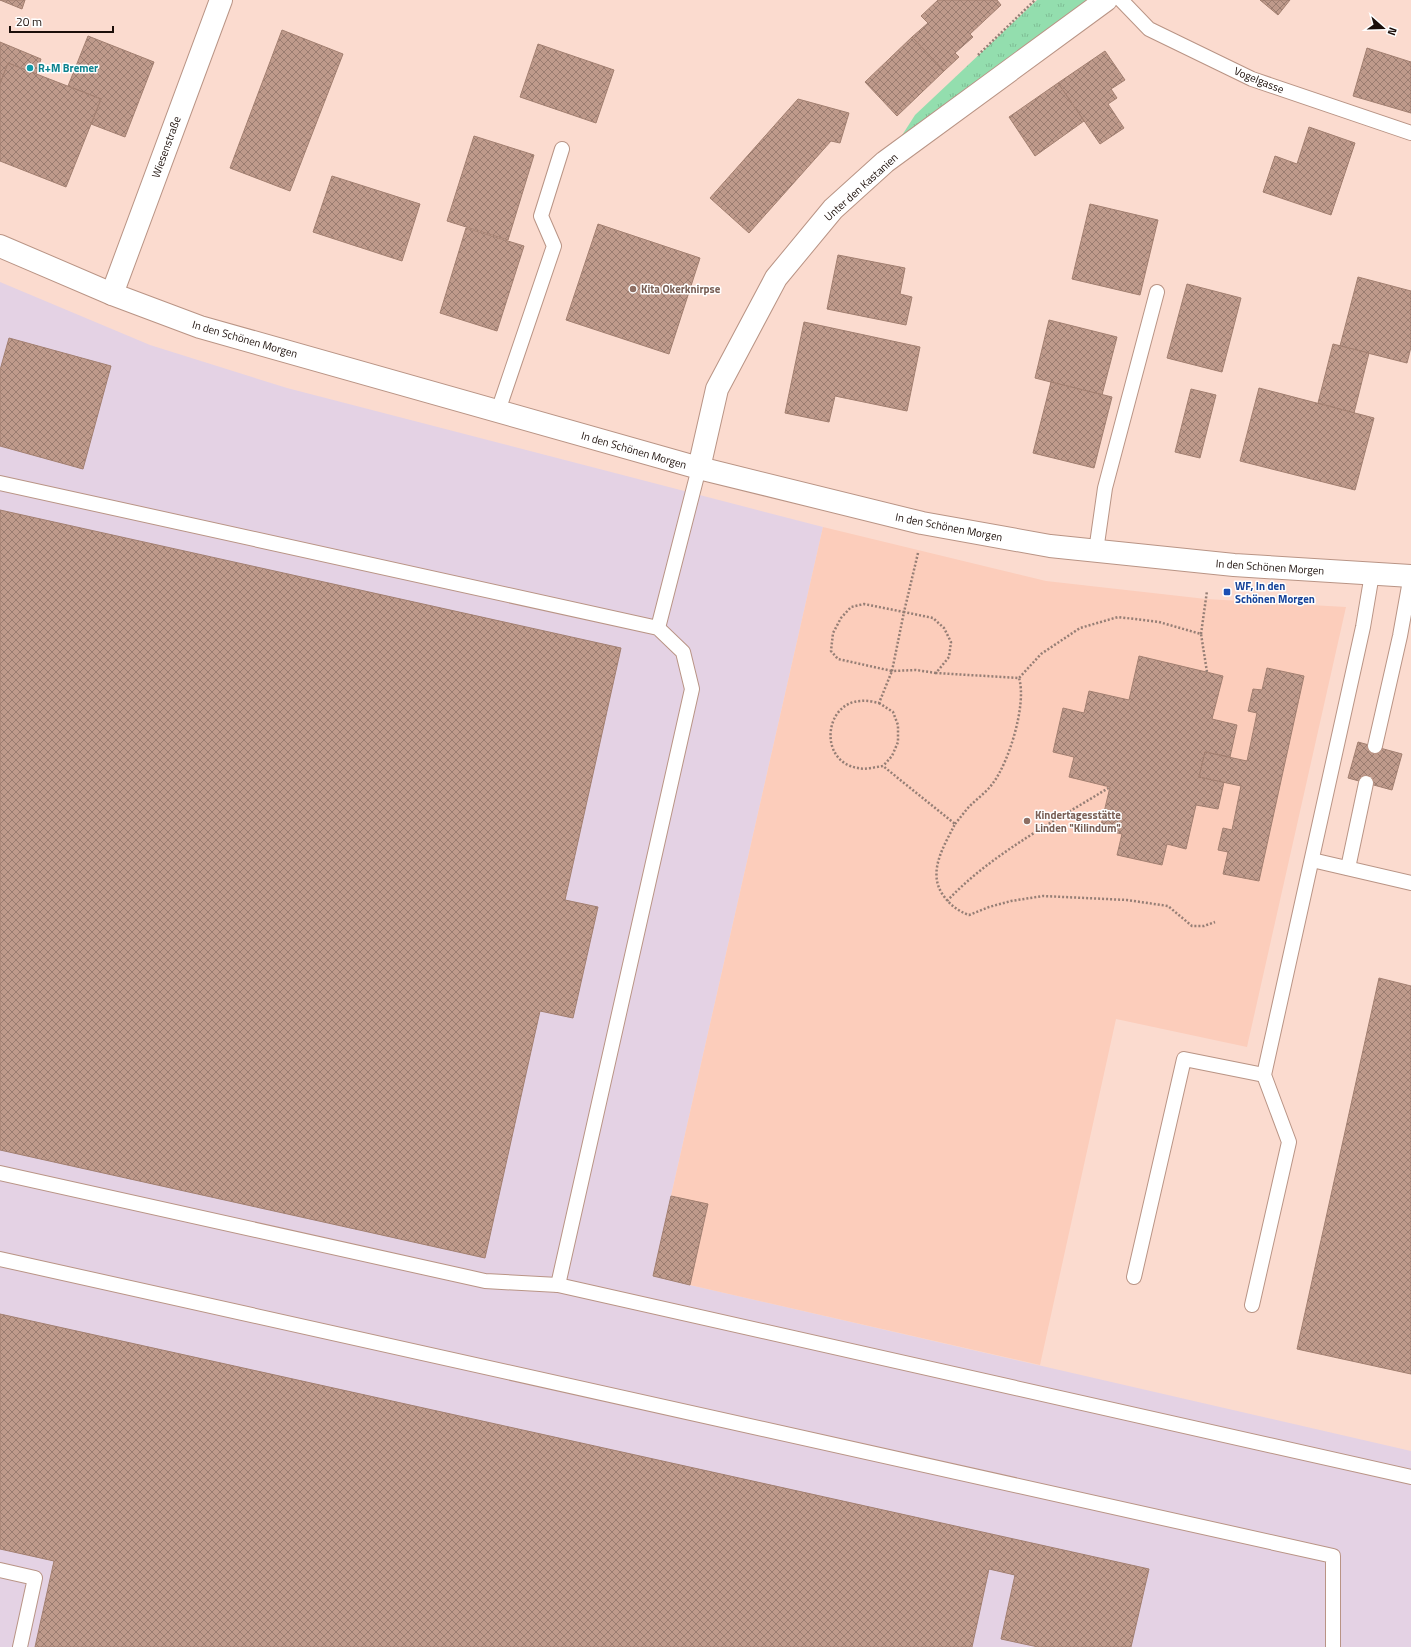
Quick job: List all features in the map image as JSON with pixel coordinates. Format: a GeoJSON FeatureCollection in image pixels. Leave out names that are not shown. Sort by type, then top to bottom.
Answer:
{"type":"FeatureCollection","features":[{"type":"Feature","properties":{"kind":"street","name":"Wiesenstraße"},"geometry":{"type":"LineString","coordinates":[[112,294],[221,0]]}},
{"type":"Feature","properties":{"kind":"street","name":"Unter den Kastanien"},"geometry":{"type":"LineString","coordinates":[[699,468],[717,389],[776,278],[834,209],[886,162],[1106,0]]}},
{"type":"Feature","properties":{"kind":"street","name":"In den Schönen Morgen"},"geometry":{"type":"LineString","coordinates":[[0,246],[112,294],[200,327],[699,468],[922,523],[1050,546],[1096,551],[1213,563],[1411,576]]}},
{"type":"Feature","properties":{"kind":"lane","name":"Vogelgasse"},"geometry":{"type":"LineString","coordinates":[[1121,0],[1149,29],[1252,79],[1411,133]]}},
{"type":"Feature","properties":{"kind":"lane"},"geometry":{"type":"LineString","coordinates":[[498,411],[554,246],[541,216],[562,149]]}},
{"type":"Feature","properties":{"kind":"lane"},"geometry":{"type":"LineString","coordinates":[[1096,551],[1105,488],[1157,292]]}},
{"type":"Feature","properties":{"kind":"lane"},"geometry":{"type":"LineString","coordinates":[[658,628],[699,468]]}},
{"type":"Feature","properties":{"kind":"lane"},"geometry":{"type":"LineString","coordinates":[[0,483],[658,628],[682,652],[692,689],[558,1285]]}},
{"type":"Feature","properties":{"kind":"lane"},"geometry":{"type":"LineString","coordinates":[[1252,1305],[1289,1142],[1264,1075],[1363,627],[1372,574]]}},
{"type":"Feature","properties":{"kind":"lane"},"geometry":{"type":"LineString","coordinates":[[1375,746],[1400,636],[1411,576]]}},
{"type":"Feature","properties":{"kind":"lane"},"geometry":{"type":"LineString","coordinates":[[1348,868],[1366,783]]}},
{"type":"Feature","properties":{"kind":"lane"},"geometry":{"type":"LineString","coordinates":[[1312,860],[1411,883]]}},
{"type":"Feature","properties":{"kind":"lane"},"geometry":{"type":"LineString","coordinates":[[1134,1277],[1184,1059],[1264,1075]]}},
{"type":"Feature","properties":{"kind":"lane"},"geometry":{"type":"LineString","coordinates":[[0,1173],[485,1281],[558,1285],[1411,1477]]}},
{"type":"Feature","properties":{"kind":"lane"},"geometry":{"type":"LineString","coordinates":[[0,1259],[1333,1556],[1333,1647]]}},
{"type":"Feature","properties":{"kind":"lane"},"geometry":{"type":"LineString","coordinates":[[0,1570],[35,1578],[20,1647]]}},
{"type":"Feature","properties":{"kind":"path"},"geometry":{"type":"LineString","coordinates":[[880,703],[892,671],[918,550],[922,523]]}},
{"type":"Feature","properties":{"kind":"path"},"geometry":{"type":"LineString","coordinates":[[1207,672],[1201,634],[1213,563]]}},
{"type":"Feature","properties":{"kind":"path"},"geometry":{"type":"LineString","coordinates":[[936,673],[949,657],[951,642],[944,628],[933,618],[864,604],[851,607],[841,618],[833,633],[831,651],[838,659],[892,671],[916,670],[936,673],[1019,678]]}},
{"type":"Feature","properties":{"kind":"path"},"geometry":{"type":"LineString","coordinates":[[1019,678],[1041,654],[1080,628],[1118,617],[1159,622],[1201,634]]}},
{"type":"Feature","properties":{"kind":"path"},"geometry":{"type":"LineString","coordinates":[[1019,678],[1022,688],[1021,702],[1014,737],[1006,760],[993,784],[967,809],[955,824],[939,858],[935,877],[938,887],[947,901],[958,911],[969,915],[989,907],[1011,901],[1043,896],[1127,900],[1168,906],[1192,926],[1204,926],[1215,922]]}},
{"type":"Feature","properties":{"kind":"path"},"geometry":{"type":"LineString","coordinates":[[860,700],[880,703],[893,712],[898,725],[898,742],[892,756],[883,766],[859,768],[841,762],[832,748],[830,732],[834,718],[844,706],[860,700]]}},
{"type":"Feature","properties":{"kind":"path"},"geometry":{"type":"LineString","coordinates":[[883,766],[955,824]]}},
{"type":"Feature","properties":{"kind":"path"},"geometry":{"type":"LineString","coordinates":[[947,901],[963,884],[984,867],[1110,787]]}},
{"type":"Feature","properties":{"kind":"shaded area"},"geometry":{"type":"Polygon","coordinates":[[[0,282],[150,345],[287,388],[823,527],[671,1196],[708,1204],[690,1285],[1411,1451],[1411,1647],[0,1647],[0,282]]]}},
{"type":"Feature","properties":{"kind":"shaded area","name":"Kindertagesstätte Linden \"Kilindum\""},"geometry":{"type":"Polygon","coordinates":[[[823,527],[1046,581],[1206,599],[1346,607],[1247,1047],[1116,1019],[1040,1365],[690,1285],[708,1205],[671,1196],[823,527]]]}},
{"type":"Feature","properties":{"kind":"green space"},"geometry":{"type":"Polygon","coordinates":[[[1037,0],[1106,0],[885,162],[915,115],[1037,0]]]}},
{"type":"Feature","properties":{"kind":"building"},"geometry":{"type":"Polygon","coordinates":[[[0,0],[25,0],[22,9],[0,0]]]}},
{"type":"Feature","properties":{"kind":"building"},"geometry":{"type":"Polygon","coordinates":[[[938,0],[997,0],[1001,5],[970,34],[973,37],[955,53],[959,57],[944,71],[912,37],[928,23],[921,16],[938,0]]]}},
{"type":"Feature","properties":{"kind":"building"},"geometry":{"type":"Polygon","coordinates":[[[1260,0],[1290,0],[1278,15],[1260,0]]]}},
{"type":"Feature","properties":{"kind":"building"},"geometry":{"type":"Polygon","coordinates":[[[282,30],[343,54],[290,191],[230,168],[282,30]]]}},
{"type":"Feature","properties":{"kind":"building"},"geometry":{"type":"Polygon","coordinates":[[[88,36],[154,62],[125,137],[91,124],[101,99],[68,86],[88,36]]]}},
{"type":"Feature","properties":{"kind":"building"},"geometry":{"type":"Polygon","coordinates":[[[912,37],[944,71],[897,116],[865,82],[912,37]]]}},
{"type":"Feature","properties":{"kind":"building","name":"R+M Bremer"},"geometry":{"type":"Polygon","coordinates":[[[0,42],[41,59],[36,74],[8,63],[0,84],[0,42]]]}},
{"type":"Feature","properties":{"kind":"building"},"geometry":{"type":"Polygon","coordinates":[[[538,44],[614,70],[596,123],[520,97],[538,44]]]}},
{"type":"Feature","properties":{"kind":"building"},"geometry":{"type":"Polygon","coordinates":[[[1367,48],[1411,62],[1411,113],[1353,96],[1367,48]]]}},
{"type":"Feature","properties":{"kind":"building"},"geometry":{"type":"Polygon","coordinates":[[[1105,51],[1125,80],[1111,89],[1117,98],[1108,104],[1124,128],[1100,144],[1058,83],[1105,51]]]}},
{"type":"Feature","properties":{"kind":"building"},"geometry":{"type":"Polygon","coordinates":[[[8,63],[101,99],[66,187],[0,161],[0,84],[8,63]]]}},
{"type":"Feature","properties":{"kind":"building"},"geometry":{"type":"Polygon","coordinates":[[[1058,83],[1084,121],[1035,156],[1009,117],[1058,83]]]}},
{"type":"Feature","properties":{"kind":"building"},"geometry":{"type":"Polygon","coordinates":[[[798,99],[849,113],[840,143],[831,141],[749,233],[710,198],[798,99]]]}},
{"type":"Feature","properties":{"kind":"building"},"geometry":{"type":"Polygon","coordinates":[[[1309,127],[1355,143],[1331,215],[1263,192],[1275,156],[1297,164],[1309,127]]]}},
{"type":"Feature","properties":{"kind":"building"},"geometry":{"type":"Polygon","coordinates":[[[474,136],[534,155],[508,240],[447,221],[474,136]]]}},
{"type":"Feature","properties":{"kind":"building"},"geometry":{"type":"Polygon","coordinates":[[[332,176],[420,204],[402,261],[313,232],[332,176]]]}},
{"type":"Feature","properties":{"kind":"building"},"geometry":{"type":"Polygon","coordinates":[[[1090,204],[1158,220],[1140,295],[1072,279],[1090,204]]]}},
{"type":"Feature","properties":{"kind":"building","name":"Kita Okerknirpse"},"geometry":{"type":"Polygon","coordinates":[[[598,224],[700,258],[669,354],[566,320],[598,224]]]}},
{"type":"Feature","properties":{"kind":"building"},"geometry":{"type":"Polygon","coordinates":[[[466,228],[524,246],[497,331],[440,313],[466,228]]]}},
{"type":"Feature","properties":{"kind":"building"},"geometry":{"type":"Polygon","coordinates":[[[838,255],[905,268],[900,294],[912,297],[906,325],[827,309],[838,255]]]}},
{"type":"Feature","properties":{"kind":"building"},"geometry":{"type":"Polygon","coordinates":[[[1358,277],[1411,291],[1411,347],[1407,363],[1340,346],[1358,277]]]}},
{"type":"Feature","properties":{"kind":"building"},"geometry":{"type":"Polygon","coordinates":[[[1187,284],[1241,298],[1222,372],[1167,358],[1187,284]]]}},
{"type":"Feature","properties":{"kind":"building"},"geometry":{"type":"Polygon","coordinates":[[[1049,320],[1117,337],[1102,395],[1035,378],[1049,320]]]}},
{"type":"Feature","properties":{"kind":"building"},"geometry":{"type":"Polygon","coordinates":[[[804,322],[920,347],[907,411],[835,396],[829,422],[785,413],[804,322]]]}},
{"type":"Feature","properties":{"kind":"building"},"geometry":{"type":"Polygon","coordinates":[[[9,338],[111,366],[83,469],[0,446],[0,370],[9,338]]]}},
{"type":"Feature","properties":{"kind":"building"},"geometry":{"type":"Polygon","coordinates":[[[1333,344],[1369,353],[1354,413],[1318,403],[1333,344]]]}},
{"type":"Feature","properties":{"kind":"building"},"geometry":{"type":"Polygon","coordinates":[[[1051,382],[1112,397],[1094,468],[1033,453],[1051,382]]]}},
{"type":"Feature","properties":{"kind":"building"},"geometry":{"type":"Polygon","coordinates":[[[1259,388],[1374,418],[1355,490],[1240,461],[1259,388]]]}},
{"type":"Feature","properties":{"kind":"building"},"geometry":{"type":"Polygon","coordinates":[[[1191,389],[1216,395],[1200,458],[1175,452],[1191,389]]]}},
{"type":"Feature","properties":{"kind":"building"},"geometry":{"type":"Polygon","coordinates":[[[0,510],[621,648],[565,900],[598,907],[573,1018],[540,1011],[485,1258],[0,1150],[0,510]]]}},
{"type":"Feature","properties":{"kind":"building"},"geometry":{"type":"Polygon","coordinates":[[[1139,656],[1223,676],[1212,719],[1237,725],[1230,757],[1205,752],[1199,777],[1224,782],[1218,809],[1196,805],[1186,849],[1167,844],[1162,865],[1117,855],[1122,834],[1100,829],[1110,787],[1069,777],[1074,757],[1053,752],[1063,708],[1084,713],[1089,691],[1129,700],[1139,656]]]}},
{"type":"Feature","properties":{"kind":"building"},"geometry":{"type":"Polygon","coordinates":[[[1267,668],[1304,676],[1259,881],[1223,874],[1228,852],[1218,850],[1223,828],[1232,830],[1241,786],[1199,777],[1205,752],[1247,761],[1257,713],[1248,711],[1253,689],[1262,690],[1267,668]]]}},
{"type":"Feature","properties":{"kind":"building"},"geometry":{"type":"Polygon","coordinates":[[[1358,742],[1402,754],[1392,790],[1348,778],[1358,742]]]}},
{"type":"Feature","properties":{"kind":"building"},"geometry":{"type":"Polygon","coordinates":[[[1379,978],[1411,986],[1411,1374],[1297,1349],[1379,978]]]}},
{"type":"Feature","properties":{"kind":"building"},"geometry":{"type":"Polygon","coordinates":[[[671,1196],[708,1204],[690,1285],[653,1276],[671,1196]]]}},
{"type":"Feature","properties":{"kind":"building"},"geometry":{"type":"Polygon","coordinates":[[[0,1314],[1149,1569],[1131,1647],[1038,1647],[1001,1639],[1015,1575],[989,1569],[972,1647],[35,1647],[54,1561],[0,1549],[0,1314]]]}},
{"type":"Feature","properties":{"kind":"place","name":"R+M Bremer"},"geometry":{"type":"Point","coordinates":[30,68]}},
{"type":"Feature","properties":{"kind":"place","name":"Kita Okerknirpse"},"geometry":{"type":"Point","coordinates":[633,289]}},
{"type":"Feature","properties":{"kind":"place","name":"WF, In den Schönen Morgen"},"geometry":{"type":"Point","coordinates":[1227,592]}},
{"type":"Feature","properties":{"kind":"place","name":"Kindertagesstätte Linden \"Kilindum\""},"geometry":{"type":"Point","coordinates":[1027,821]}}]}
